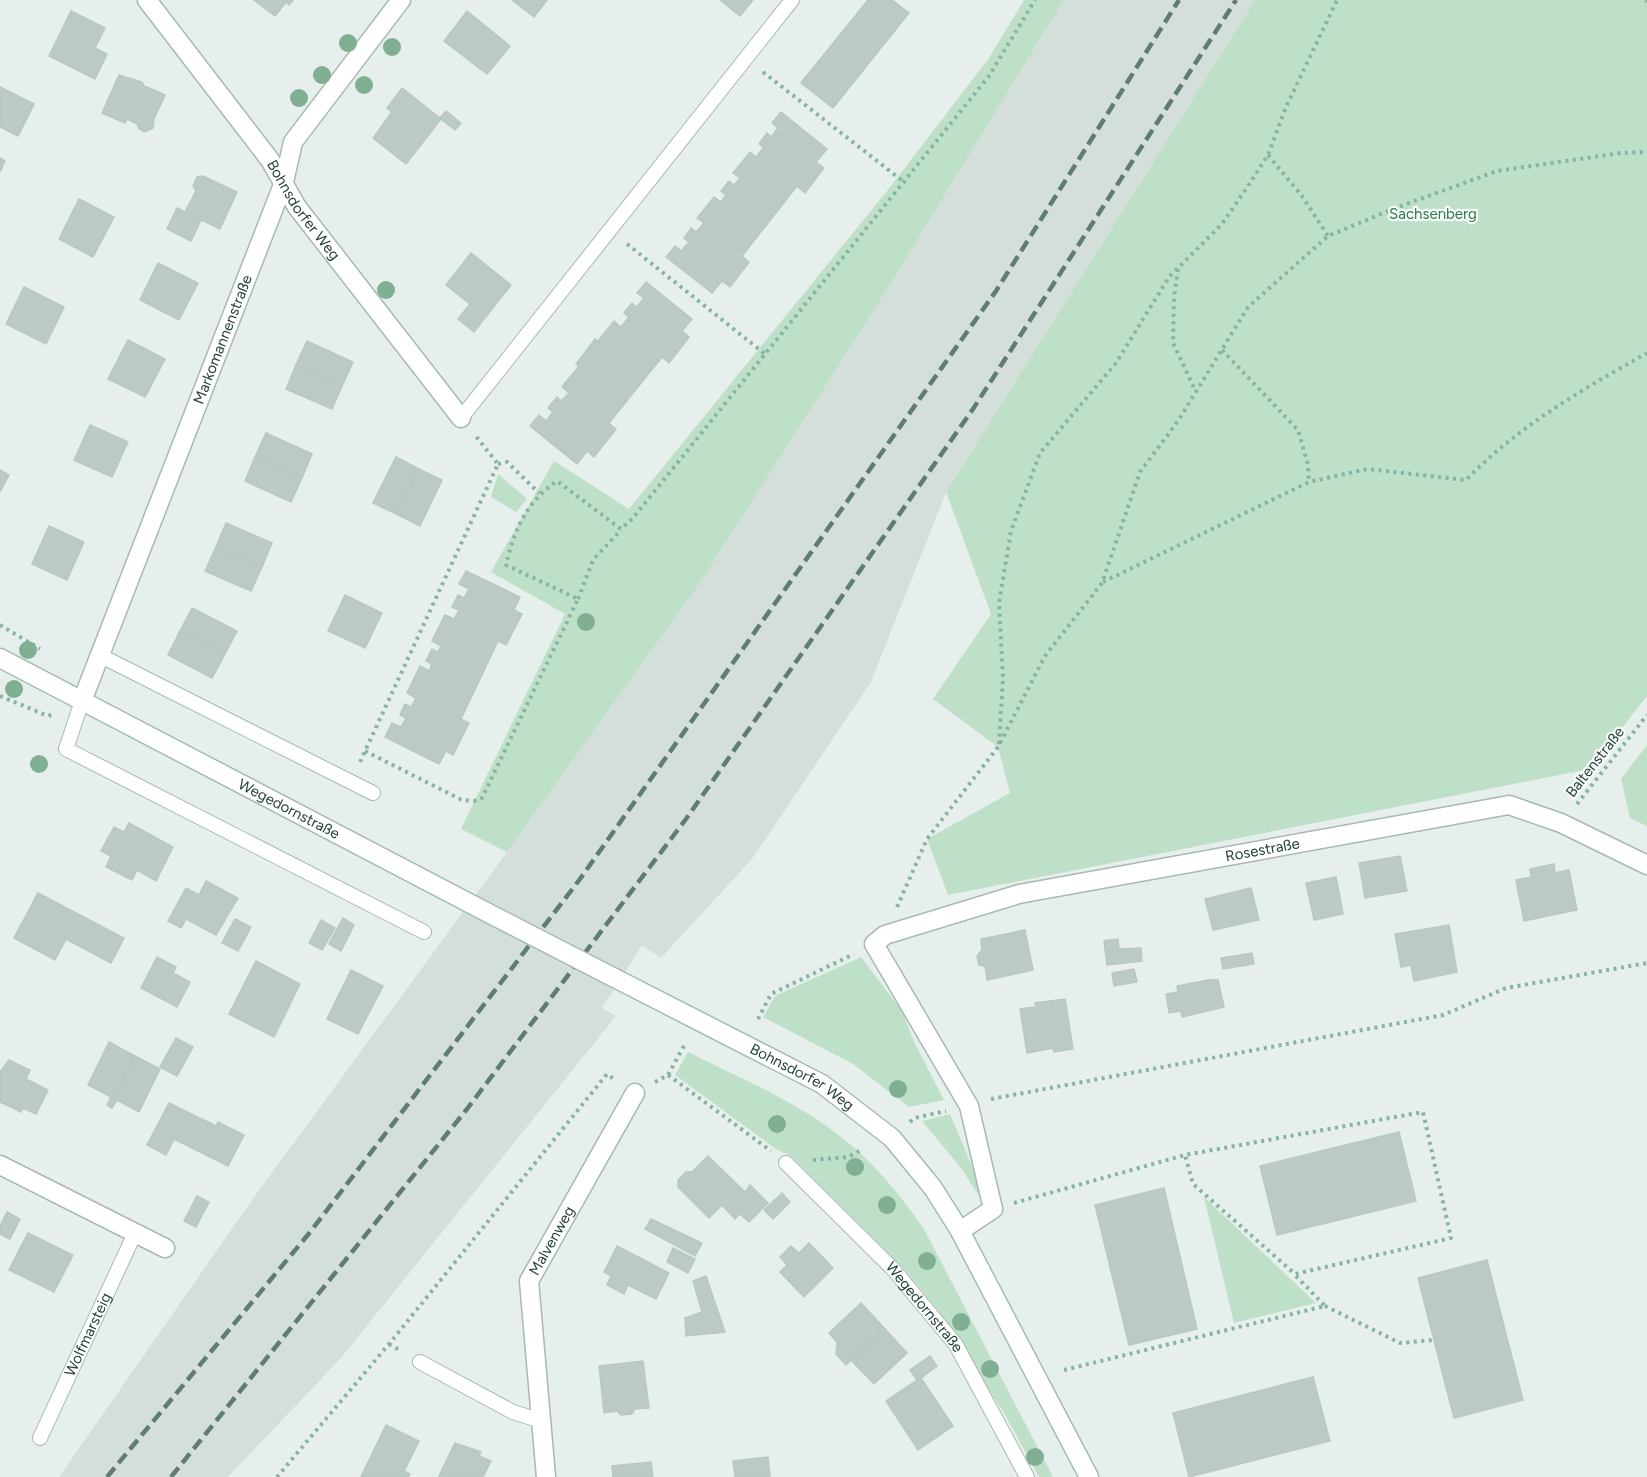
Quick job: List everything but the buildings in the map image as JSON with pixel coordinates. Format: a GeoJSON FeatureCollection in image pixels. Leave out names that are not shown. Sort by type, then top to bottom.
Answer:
{"type":"FeatureCollection","features":[{"type":"Feature","properties":{"kind":"street","name":"Bohnsdorfer Weg"},"geometry":{"type":"LineString","coordinates":[[147,0],[270,160],[297,207],[461,418]]}},
{"type":"Feature","properties":{"kind":"street","name":"Markomannenstraße"},"geometry":{"type":"LineString","coordinates":[[82,701],[284,182],[293,142],[401,0]]}},
{"type":"Feature","properties":{"kind":"street","name":"Wegedornstraße"},"geometry":{"type":"LineString","coordinates":[[0,658],[603,972]]}},
{"type":"Feature","properties":{"kind":"street","name":"Rosestraße"},"geometry":{"type":"LineString","coordinates":[[879,940],[1019,894],[1509,805],[1561,823],[1647,865]]}},
{"type":"Feature","properties":{"kind":"street"},"geometry":{"type":"LineString","coordinates":[[879,940],[969,1106],[993,1209],[960,1231]]}},
{"type":"Feature","properties":{"kind":"street","name":"Bohnsdorfer Weg"},"geometry":{"type":"LineString","coordinates":[[603,972],[822,1083],[892,1138],[933,1188],[960,1231],[1089,1477]]}},
{"type":"Feature","properties":{"kind":"street","name":"Malvenweg"},"geometry":{"type":"LineString","coordinates":[[546,1477],[529,1281],[636,1093]]}},
{"type":"Feature","properties":{"kind":"street"},"geometry":{"type":"LineString","coordinates":[[0,1165],[165,1248]]}},
{"type":"Feature","properties":{"kind":"lane"},"geometry":{"type":"LineString","coordinates":[[461,418],[792,0]]}},
{"type":"Feature","properties":{"kind":"lane"},"geometry":{"type":"LineString","coordinates":[[101,656],[373,793]]}},
{"type":"Feature","properties":{"kind":"lane"},"geometry":{"type":"LineString","coordinates":[[82,701],[66,749],[423,932]]}},
{"type":"Feature","properties":{"kind":"lane","name":"Wegedornstraße"},"geometry":{"type":"LineString","coordinates":[[786,1163],[893,1269],[956,1345],[1027,1477]]}},
{"type":"Feature","properties":{"kind":"lane","name":"Wolfmarsteig"},"geometry":{"type":"LineString","coordinates":[[40,1438],[135,1233]]}},
{"type":"Feature","properties":{"kind":"lane"},"geometry":{"type":"LineString","coordinates":[[420,1362],[513,1412],[541,1421]]}},
{"type":"Feature","properties":{"kind":"path"},"geometry":{"type":"LineString","coordinates":[[365,751],[462,800],[474,801],[483,798],[578,599],[593,560],[633,518],[989,76],[1035,0]]}},
{"type":"Feature","properties":{"kind":"path"},"geometry":{"type":"LineString","coordinates":[[998,747],[1003,678],[999,603],[1011,531],[1040,453],[1116,363],[1168,277],[1222,224],[1268,155],[1286,107],[1337,0]]}},
{"type":"Feature","properties":{"kind":"path"},"geometry":{"type":"LineString","coordinates":[[746,58],[904,182]]}},
{"type":"Feature","properties":{"kind":"path"},"geometry":{"type":"LineString","coordinates":[[758,1019],[771,994],[879,940],[927,839],[998,747],[1045,656],[1102,583],[1140,472],[1196,392],[1248,307],[1328,236],[1497,171],[1621,153],[1647,152]]}},
{"type":"Feature","properties":{"kind":"path"},"geometry":{"type":"LineString","coordinates":[[1268,155],[1302,196],[1328,236]]}},
{"type":"Feature","properties":{"kind":"path"},"geometry":{"type":"LineString","coordinates":[[610,230],[765,354]]}},
{"type":"Feature","properties":{"kind":"path"},"geometry":{"type":"LineString","coordinates":[[1178,268],[1174,298],[1173,343],[1196,392]]}},
{"type":"Feature","properties":{"kind":"path"},"geometry":{"type":"LineString","coordinates":[[1222,350],[1298,430],[1308,465],[1309,482]]}},
{"type":"Feature","properties":{"kind":"path"},"geometry":{"type":"LineString","coordinates":[[1102,583],[1309,482],[1367,469],[1466,480],[1491,453],[1586,387],[1647,353]]}},
{"type":"Feature","properties":{"kind":"path"},"geometry":{"type":"LineString","coordinates":[[461,418],[498,464]]}},
{"type":"Feature","properties":{"kind":"path"},"geometry":{"type":"LineString","coordinates":[[498,464],[507,462],[539,493]]}},
{"type":"Feature","properties":{"kind":"path"},"geometry":{"type":"LineString","coordinates":[[350,782],[498,464]]}},
{"type":"Feature","properties":{"kind":"path"},"geometry":{"type":"LineString","coordinates":[[578,599],[506,565],[511,543],[523,514],[539,493],[556,481],[621,529]]}},
{"type":"Feature","properties":{"kind":"path","name":"Baltenstraße"},"geometry":{"type":"LineString","coordinates":[[1561,823],[1647,715]]}},
{"type":"Feature","properties":{"kind":"path"},"geometry":{"type":"LineString","coordinates":[[910,1122],[914,1118],[1002,1097],[1443,1015],[1506,988],[1647,963]]}},
{"type":"Feature","properties":{"kind":"path"},"geometry":{"type":"LineString","coordinates":[[277,1477],[389,1344],[607,1074],[636,1093],[668,1075],[685,1044]]}},
{"type":"Feature","properties":{"kind":"path"},"geometry":{"type":"LineString","coordinates":[[668,1075],[786,1163],[848,1157],[862,1149]]}},
{"type":"Feature","properties":{"kind":"path"},"geometry":{"type":"LineString","coordinates":[[993,1209],[1185,1155],[1423,1112],[1451,1238],[1295,1274]]}},
{"type":"Feature","properties":{"kind":"path"},"geometry":{"type":"LineString","coordinates":[[1185,1155],[1193,1185],[1295,1274],[1325,1306],[1400,1343],[1434,1340]]}},
{"type":"Feature","properties":{"kind":"path"},"geometry":{"type":"LineString","coordinates":[[1064,1370],[1325,1306]]}},
{"type":"Feature","properties":{"kind":"shaded area"},"geometry":{"type":"Polygon","coordinates":[[[1064,0],[1255,0],[946,492],[871,682],[752,859],[661,958],[642,945],[602,1008],[616,1016],[341,1358],[228,1477],[59,1477],[252,1200],[507,852],[700,583],[888,288],[1064,0]]]}},
{"type":"Feature","properties":{"kind":"green space"},"geometry":{"type":"Polygon","coordinates":[[[1024,0],[1064,0],[888,288],[700,583],[507,852],[461,829],[565,614],[491,572],[554,461],[629,509],[887,191],[989,58],[1024,0]]]}},
{"type":"Feature","properties":{"kind":"green space","name":"Sachsenberg"},"geometry":{"type":"Polygon","coordinates":[[[1255,0],[1647,0],[1647,696],[1590,769],[948,895],[927,839],[1010,793],[998,747],[933,699],[991,614],[946,492],[1255,0]]]}},
{"type":"Feature","properties":{"kind":"green space"},"geometry":{"type":"Polygon","coordinates":[[[498,474],[527,499],[516,512],[491,497],[498,474]]]}},
{"type":"Feature","properties":{"kind":"green space"},"geometry":{"type":"Polygon","coordinates":[[[1647,745],[1647,826],[1630,818],[1621,779],[1647,745]]]}},
{"type":"Feature","properties":{"kind":"green space"},"geometry":{"type":"Polygon","coordinates":[[[861,957],[902,1011],[914,1042],[944,1100],[909,1107],[853,1064],[763,1017],[775,996],[861,957]]]}},
{"type":"Feature","properties":{"kind":"green space"},"geometry":{"type":"Polygon","coordinates":[[[688,1052],[767,1091],[824,1124],[865,1157],[886,1180],[924,1229],[1053,1477],[1039,1477],[1004,1413],[936,1308],[905,1270],[791,1156],[776,1149],[675,1075],[688,1052]]]}},
{"type":"Feature","properties":{"kind":"green space"},"geometry":{"type":"Polygon","coordinates":[[[950,1114],[974,1171],[980,1197],[961,1168],[922,1121],[950,1114]]]}},
{"type":"Feature","properties":{"kind":"green space"},"geometry":{"type":"Polygon","coordinates":[[[1204,1197],[1316,1303],[1234,1323],[1204,1197]]]}},
{"type":"Feature","properties":{"kind":"railway"},"geometry":{"type":"LineString","coordinates":[[107,1477],[311,1231],[580,879],[996,291],[1179,0]]}},
{"type":"Feature","properties":{"kind":"railway"},"geometry":{"type":"LineString","coordinates":[[171,1477],[467,1109],[686,819],[973,409],[1236,0]]}}]}
